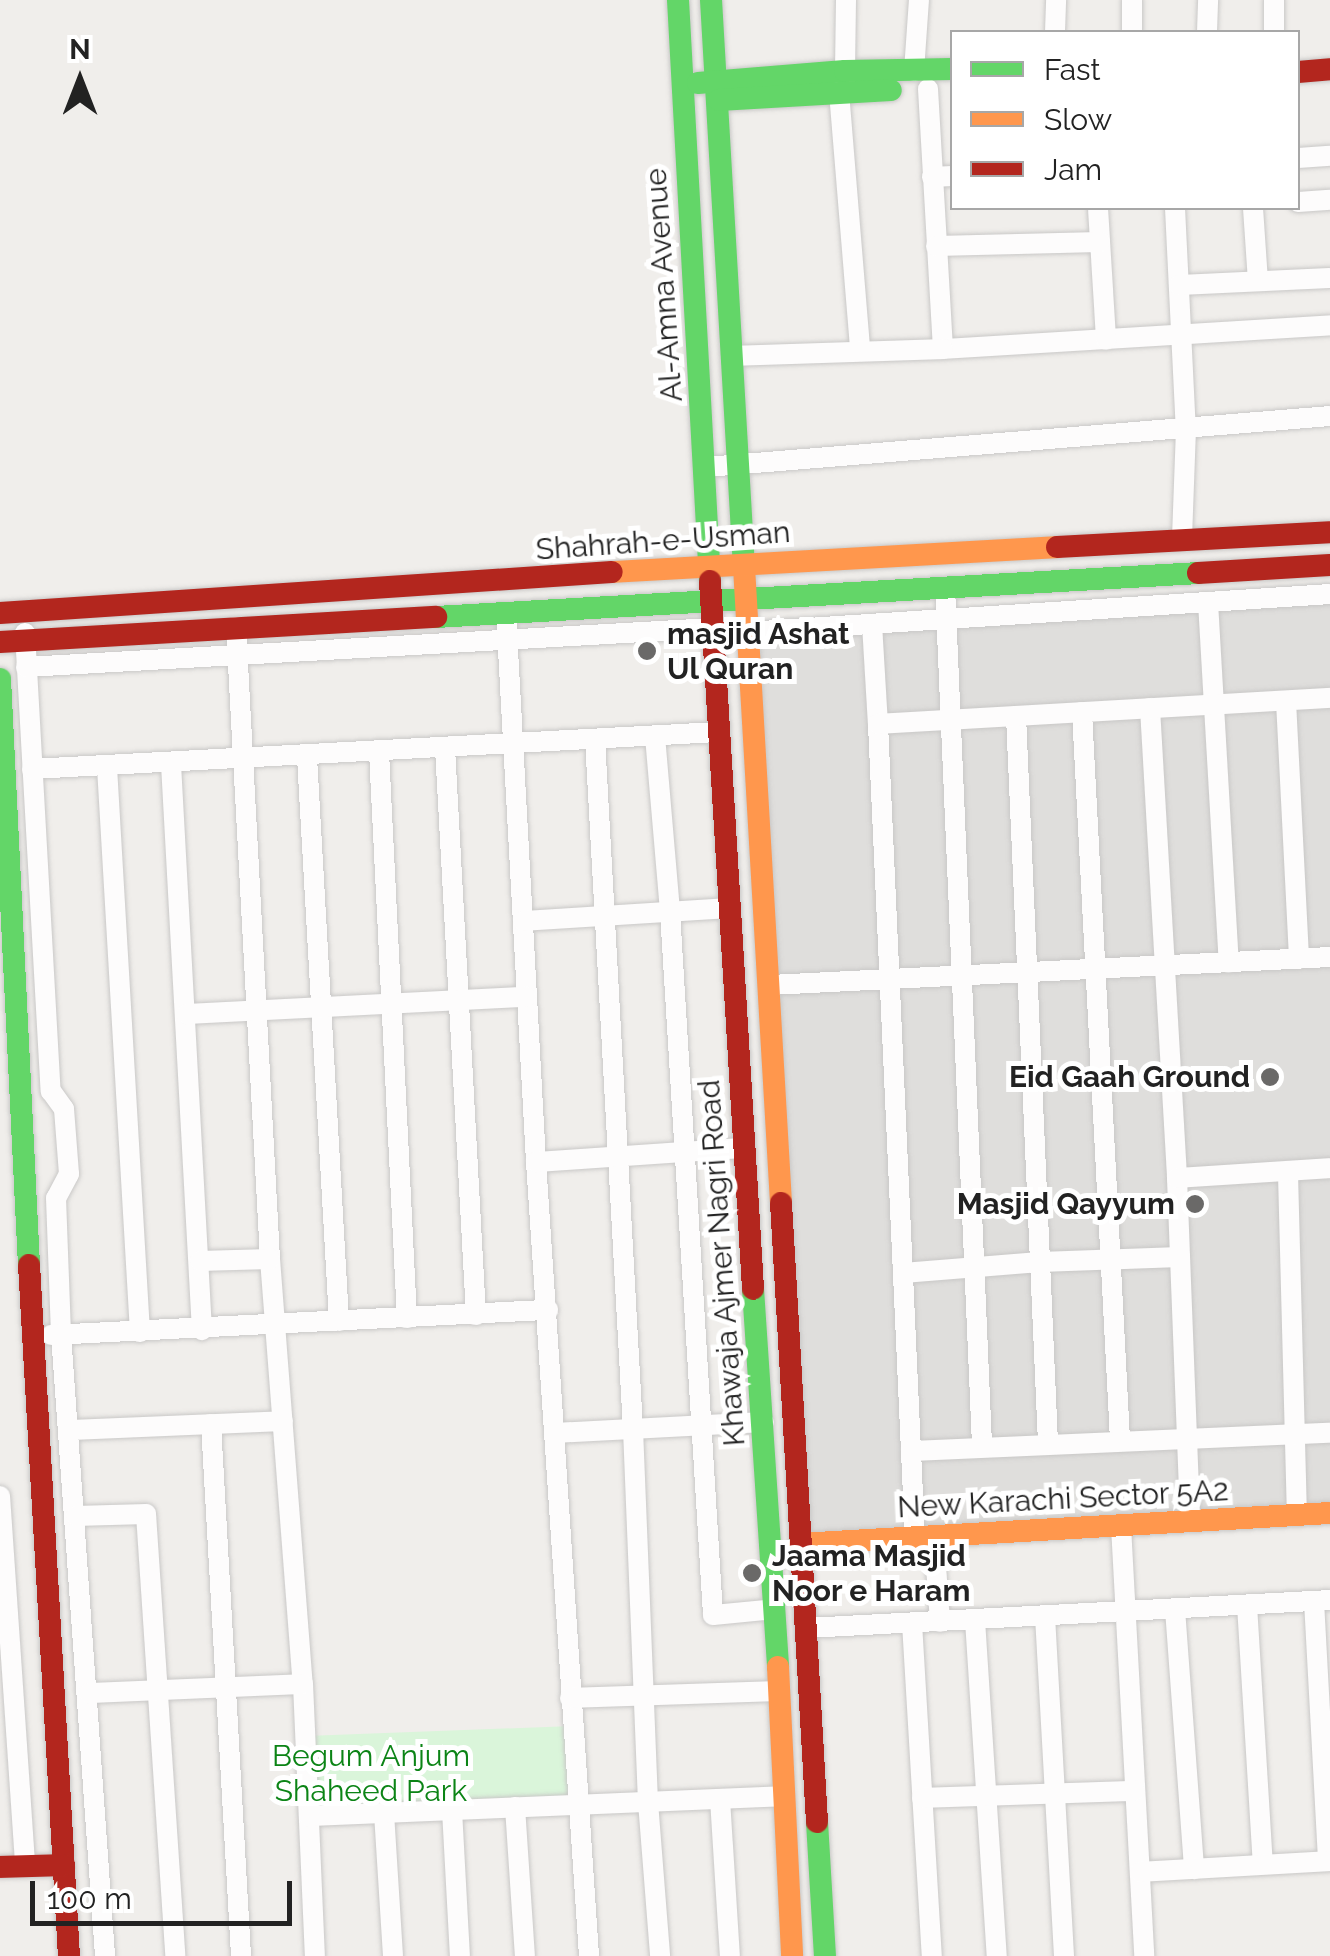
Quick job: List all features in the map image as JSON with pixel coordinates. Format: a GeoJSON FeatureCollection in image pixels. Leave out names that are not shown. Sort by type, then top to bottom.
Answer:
{"type":"FeatureCollection","features":[{"type":"Feature","properties":{"kind":"main road","name":"Al-Amna Avenue"},"geometry":{"type":"LineString","coordinates":[[678,0],[709,566]]}},
{"type":"Feature","properties":{"kind":"main road","name":"Khawaja Ajmer Nagri Road"},"geometry":{"type":"LineString","coordinates":[[711,0],[741,566],[770,985],[826,1956]]}},
{"type":"Feature","properties":{"kind":"main road"},"geometry":{"type":"LineString","coordinates":[[1300,53],[1330,51]]}},
{"type":"Feature","properties":{"kind":"main road"},"geometry":{"type":"LineString","coordinates":[[1300,72],[1330,69]]}},
{"type":"Feature","properties":{"kind":"main road"},"geometry":{"type":"LineString","coordinates":[[921,80],[950,70]]}},
{"type":"Feature","properties":{"kind":"main road"},"geometry":{"type":"LineString","coordinates":[[682,94],[842,82],[921,80],[950,87]]}},
{"type":"Feature","properties":{"kind":"main road","name":"Shahrah-e-Usman"},"geometry":{"type":"LineString","coordinates":[[11,612],[709,566],[1330,532]]}},
{"type":"Feature","properties":{"kind":"main road","name":"Shahrah-e-Usman"},"geometry":{"type":"LineString","coordinates":[[0,642],[1330,565]]}},
{"type":"Feature","properties":{"kind":"main road","name":"Khawaja Ajmer Nagri Road"},"geometry":{"type":"LineString","coordinates":[[709,566],[743,1148],[776,1609],[776,1692],[792,1956]]}},
{"type":"Feature","properties":{"kind":"main road"},"geometry":{"type":"LineString","coordinates":[[0,679],[12,1185],[34,1336],[69,1956]]}},
{"type":"Feature","properties":{"kind":"main road"},"geometry":{"type":"LineString","coordinates":[[725,864],[760,861]]}},
{"type":"Feature","properties":{"kind":"main road"},"geometry":{"type":"LineString","coordinates":[[755,1300],[786,1296]]}},
{"type":"Feature","properties":{"kind":"main road","name":"New Karachi Sector 5A2"},"geometry":{"type":"LineString","coordinates":[[800,1544],[1330,1513]]}},
{"type":"Feature","properties":{"kind":"main road"},"geometry":{"type":"LineString","coordinates":[[779,1728],[813,1726]]}},
{"type":"Feature","properties":{"kind":"main road"},"geometry":{"type":"LineString","coordinates":[[0,1867],[64,1865]]}},
{"type":"Feature","properties":{"kind":"street"},"geometry":{"type":"LineString","coordinates":[[846,0],[842,82],[860,348]]}},
{"type":"Feature","properties":{"kind":"street"},"geometry":{"type":"LineString","coordinates":[[919,0],[921,80],[942,177],[936,246],[943,349]]}},
{"type":"Feature","properties":{"kind":"street"},"geometry":{"type":"LineString","coordinates":[[1055,30],[1056,0]]}},
{"type":"Feature","properties":{"kind":"street"},"geometry":{"type":"LineString","coordinates":[[1132,0],[1132,30]]}},
{"type":"Feature","properties":{"kind":"street"},"geometry":{"type":"LineString","coordinates":[[1208,0],[1208,30]]}},
{"type":"Feature","properties":{"kind":"street"},"geometry":{"type":"LineString","coordinates":[[1274,0],[1274,30]]}},
{"type":"Feature","properties":{"kind":"street"},"geometry":{"type":"LineString","coordinates":[[1300,158],[1330,156]]}},
{"type":"Feature","properties":{"kind":"street"},"geometry":{"type":"LineString","coordinates":[[1300,202],[1330,200]]}},
{"type":"Feature","properties":{"kind":"street"},"geometry":{"type":"LineString","coordinates":[[1098,210],[1106,340]]}},
{"type":"Feature","properties":{"kind":"street"},"geometry":{"type":"LineString","coordinates":[[1175,210],[1186,430],[1182,540]]}},
{"type":"Feature","properties":{"kind":"street"},"geometry":{"type":"LineString","coordinates":[[1253,210],[1258,281]]}},
{"type":"Feature","properties":{"kind":"street"},"geometry":{"type":"LineString","coordinates":[[936,246],[1100,242]]}},
{"type":"Feature","properties":{"kind":"street"},"geometry":{"type":"LineString","coordinates":[[1179,285],[1330,278]]}},
{"type":"Feature","properties":{"kind":"street"},"geometry":{"type":"LineString","coordinates":[[732,356],[860,348],[943,349],[1330,325]]}},
{"type":"Feature","properties":{"kind":"street"},"geometry":{"type":"LineString","coordinates":[[706,466],[1330,416]]}},
{"type":"Feature","properties":{"kind":"street"},"geometry":{"type":"LineString","coordinates":[[945,588],[982,1446]]}},
{"type":"Feature","properties":{"kind":"street"},"geometry":{"type":"LineString","coordinates":[[746,632],[1330,594]]}},
{"type":"Feature","properties":{"kind":"street"},"geometry":{"type":"LineString","coordinates":[[1208,602],[1229,962]]}},
{"type":"Feature","properties":{"kind":"street"},"geometry":{"type":"LineString","coordinates":[[11,612],[25,640],[51,1091],[64,1109],[69,1174],[56,1198],[62,1334],[106,1956]]}},
{"type":"Feature","properties":{"kind":"street"},"geometry":{"type":"LineString","coordinates":[[506,613],[536,1162],[589,1956]]}},
{"type":"Feature","properties":{"kind":"street"},"geometry":{"type":"LineString","coordinates":[[872,624],[911,1451],[940,1622]]}},
{"type":"Feature","properties":{"kind":"street"},"geometry":{"type":"LineString","coordinates":[[236,628],[270,1260],[303,1684],[315,1956]]}},
{"type":"Feature","properties":{"kind":"street"},"geometry":{"type":"LineString","coordinates":[[26,667],[712,628]]}},
{"type":"Feature","properties":{"kind":"street"},"geometry":{"type":"LineString","coordinates":[[878,724],[1330,698]]}},
{"type":"Feature","properties":{"kind":"street"},"geometry":{"type":"LineString","coordinates":[[1286,700],[1299,959]]}},
{"type":"Feature","properties":{"kind":"street"},"geometry":{"type":"LineString","coordinates":[[1150,708],[1162,965],[1178,1178],[1190,1522]]}},
{"type":"Feature","properties":{"kind":"street"},"geometry":{"type":"LineString","coordinates":[[1082,712],[1120,1440]]}},
{"type":"Feature","properties":{"kind":"street"},"geometry":{"type":"LineString","coordinates":[[1016,716],[1048,1442]]}},
{"type":"Feature","properties":{"kind":"street"},"geometry":{"type":"LineString","coordinates":[[32,769],[717,732]]}},
{"type":"Feature","properties":{"kind":"street"},"geometry":{"type":"LineString","coordinates":[[655,736],[670,912],[713,1615],[776,1609]]}},
{"type":"Feature","properties":{"kind":"street"},"geometry":{"type":"LineString","coordinates":[[595,739],[633,1429],[648,1802],[660,1956]]}},
{"type":"Feature","properties":{"kind":"street"},"geometry":{"type":"LineString","coordinates":[[445,748],[476,1315]]}},
{"type":"Feature","properties":{"kind":"street"},"geometry":{"type":"LineString","coordinates":[[379,752],[406,1318]]}},
{"type":"Feature","properties":{"kind":"street"},"geometry":{"type":"LineString","coordinates":[[307,757],[339,1321]]}},
{"type":"Feature","properties":{"kind":"street"},"geometry":{"type":"LineString","coordinates":[[171,764],[202,1330]]}},
{"type":"Feature","properties":{"kind":"street"},"geometry":{"type":"LineString","coordinates":[[106,767],[140,1332]]}},
{"type":"Feature","properties":{"kind":"street"},"geometry":{"type":"LineString","coordinates":[[522,921],[728,908]]}},
{"type":"Feature","properties":{"kind":"street"},"geometry":{"type":"LineString","coordinates":[[770,985],[1330,957]]}},
{"type":"Feature","properties":{"kind":"street"},"geometry":{"type":"LineString","coordinates":[[187,1014],[458,997],[526,997]]}},
{"type":"Feature","properties":{"kind":"street"},"geometry":{"type":"LineString","coordinates":[[536,1162],[743,1148]]}},
{"type":"Feature","properties":{"kind":"street"},"geometry":{"type":"LineString","coordinates":[[1178,1178],[1288,1174],[1330,1168]]}},
{"type":"Feature","properties":{"kind":"street"},"geometry":{"type":"LineString","coordinates":[[1288,1174],[1296,1515]]}},
{"type":"Feature","properties":{"kind":"street"},"geometry":{"type":"LineString","coordinates":[[902,1273],[1040,1262],[1180,1257]]}},
{"type":"Feature","properties":{"kind":"street"},"geometry":{"type":"LineString","coordinates":[[200,1261],[270,1260]]}},
{"type":"Feature","properties":{"kind":"street"},"geometry":{"type":"LineString","coordinates":[[34,1336],[548,1310]]}},
{"type":"Feature","properties":{"kind":"street"},"geometry":{"type":"LineString","coordinates":[[71,1430],[283,1421]]}},
{"type":"Feature","properties":{"kind":"street"},"geometry":{"type":"LineString","coordinates":[[555,1433],[764,1422]]}},
{"type":"Feature","properties":{"kind":"street"},"geometry":{"type":"LineString","coordinates":[[211,1424],[242,1956]]}},
{"type":"Feature","properties":{"kind":"street"},"geometry":{"type":"LineString","coordinates":[[911,1451],[1048,1442],[1330,1433]]}},
{"type":"Feature","properties":{"kind":"street"},"geometry":{"type":"LineString","coordinates":[[0,1496],[26,1866]]}},
{"type":"Feature","properties":{"kind":"street"},"geometry":{"type":"LineString","coordinates":[[76,1516],[146,1514],[176,1956]]}},
{"type":"Feature","properties":{"kind":"street"},"geometry":{"type":"LineString","coordinates":[[1120,1526],[1144,1956]]}},
{"type":"Feature","properties":{"kind":"street"},"geometry":{"type":"LineString","coordinates":[[807,1628],[1322,1601],[1329,1861],[1140,1872]]}},
{"type":"Feature","properties":{"kind":"street"},"geometry":{"type":"LineString","coordinates":[[1247,1605],[1263,1864]]}},
{"type":"Feature","properties":{"kind":"street"},"geometry":{"type":"LineString","coordinates":[[1175,1609],[1194,1869]]}},
{"type":"Feature","properties":{"kind":"street"},"geometry":{"type":"LineString","coordinates":[[1045,1616],[1064,1956]]}},
{"type":"Feature","properties":{"kind":"street"},"geometry":{"type":"LineString","coordinates":[[975,1620],[996,1956]]}},
{"type":"Feature","properties":{"kind":"street"},"geometry":{"type":"LineString","coordinates":[[912,1623],[932,1956]]}},
{"type":"Feature","properties":{"kind":"street"},"geometry":{"type":"LineString","coordinates":[[89,1694],[303,1684]]}},
{"type":"Feature","properties":{"kind":"street"},"geometry":{"type":"LineString","coordinates":[[570,1698],[776,1692]]}},
{"type":"Feature","properties":{"kind":"street"},"geometry":{"type":"LineString","coordinates":[[922,1798],[1135,1791]]}},
{"type":"Feature","properties":{"kind":"street"},"geometry":{"type":"LineString","coordinates":[[309,1816],[784,1796]]}},
{"type":"Feature","properties":{"kind":"street"},"geometry":{"type":"LineString","coordinates":[[720,1799],[730,1956]]}},
{"type":"Feature","properties":{"kind":"street"},"geometry":{"type":"LineString","coordinates":[[516,1807],[525,1956]]}},
{"type":"Feature","properties":{"kind":"street"},"geometry":{"type":"LineString","coordinates":[[452,1810],[460,1956]]}},
{"type":"Feature","properties":{"kind":"street"},"geometry":{"type":"LineString","coordinates":[[384,1813],[393,1956]]}},
{"type":"Feature","properties":{"kind":"shaded area"},"geometry":{"type":"Polygon","coordinates":[[[1330,585],[1330,1504],[804,1535],[758,625],[1330,585]]]}},
{"type":"Feature","properties":{"kind":"green space","name":"Begum Anjum Shaheed Park"},"geometry":{"type":"Polygon","coordinates":[[[572,1726],[576,1805],[309,1816],[306,1736],[572,1726]]]}},
{"type":"Feature","properties":{"kind":"traffic: fast"},"geometry":{"type":"LineString","coordinates":[[678,0],[710,581]]}},
{"type":"Feature","properties":{"kind":"traffic: fast"},"geometry":{"type":"LineString","coordinates":[[711,0],[744,567]]}},
{"type":"Feature","properties":{"kind":"traffic: fast"},"geometry":{"type":"LineString","coordinates":[[698,83],[845,71],[950,69]]}},
{"type":"Feature","properties":{"kind":"traffic: fast"},"geometry":{"type":"LineString","coordinates":[[719,100],[891,90]]}},
{"type":"Feature","properties":{"kind":"traffic: fast"},"geometry":{"type":"LineString","coordinates":[[436,617],[1198,573]]}},
{"type":"Feature","properties":{"kind":"traffic: fast"},"geometry":{"type":"LineString","coordinates":[[0,679],[29,1265]]}},
{"type":"Feature","properties":{"kind":"traffic: fast"},"geometry":{"type":"LineString","coordinates":[[753,1289],[778,1667]]}},
{"type":"Feature","properties":{"kind":"traffic: fast"},"geometry":{"type":"LineString","coordinates":[[817,1822],[825,1956]]}},
{"type":"Feature","properties":{"kind":"traffic: slow"},"geometry":{"type":"LineString","coordinates":[[612,572],[1057,547]]}},
{"type":"Feature","properties":{"kind":"traffic: slow"},"geometry":{"type":"LineString","coordinates":[[744,567],[781,1203]]}},
{"type":"Feature","properties":{"kind":"traffic: slow"},"geometry":{"type":"LineString","coordinates":[[800,1544],[1330,1513]]}},
{"type":"Feature","properties":{"kind":"traffic: slow"},"geometry":{"type":"LineString","coordinates":[[778,1667],[792,1956]]}},
{"type":"Feature","properties":{"kind":"traffic: jam"},"geometry":{"type":"LineString","coordinates":[[1300,72],[1330,69]]}},
{"type":"Feature","properties":{"kind":"traffic: jam"},"geometry":{"type":"LineString","coordinates":[[1057,547],[1330,532]]}},
{"type":"Feature","properties":{"kind":"traffic: jam"},"geometry":{"type":"LineString","coordinates":[[1198,573],[1330,565]]}},
{"type":"Feature","properties":{"kind":"traffic: jam"},"geometry":{"type":"LineString","coordinates":[[0,613],[612,572]]}},
{"type":"Feature","properties":{"kind":"traffic: jam"},"geometry":{"type":"LineString","coordinates":[[710,581],[753,1289]]}},
{"type":"Feature","properties":{"kind":"traffic: jam"},"geometry":{"type":"LineString","coordinates":[[0,642],[436,617]]}},
{"type":"Feature","properties":{"kind":"traffic: jam"},"geometry":{"type":"LineString","coordinates":[[781,1203],[817,1822]]}},
{"type":"Feature","properties":{"kind":"traffic: jam"},"geometry":{"type":"LineString","coordinates":[[29,1265],[69,1956]]}},
{"type":"Feature","properties":{"kind":"traffic: jam"},"geometry":{"type":"LineString","coordinates":[[0,1867],[64,1865]]}},
{"type":"Feature","properties":{"kind":"place","name":"masjid Ashat Ul Quran"},"geometry":{"type":"Point","coordinates":[647,651]}},
{"type":"Feature","properties":{"kind":"place","name":"Eid Gaah Ground"},"geometry":{"type":"Point","coordinates":[1270,1077]}},
{"type":"Feature","properties":{"kind":"place","name":"Masjid Qayyum"},"geometry":{"type":"Point","coordinates":[1195,1204]}},
{"type":"Feature","properties":{"kind":"place","name":"Jaama Masjid Noor e Haram"},"geometry":{"type":"Point","coordinates":[752,1573]}}]}
